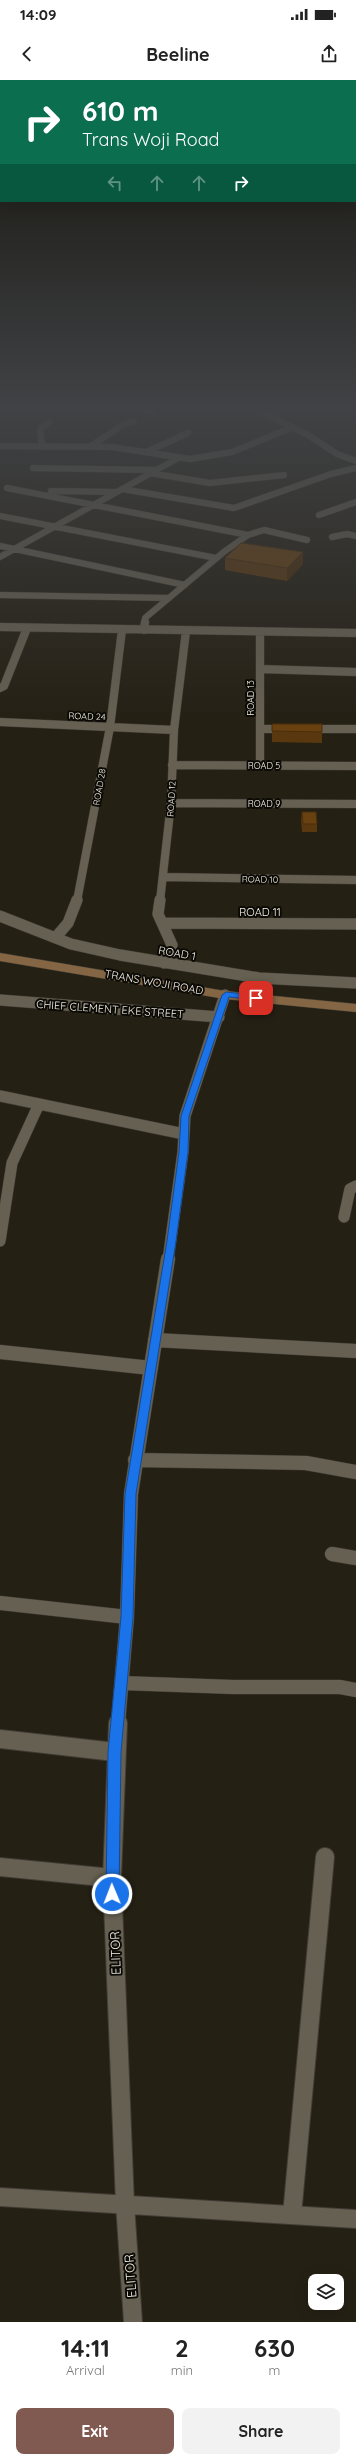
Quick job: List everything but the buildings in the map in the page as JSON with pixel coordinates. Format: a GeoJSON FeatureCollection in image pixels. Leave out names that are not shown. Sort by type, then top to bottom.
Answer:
{"type":"FeatureCollection","features":[{"type":"Feature","properties":{"kind":"main road","name":"TRANS WOJI ROAD"},"geometry":{"type":"LineString","coordinates":[[0,948],[144,972],[356,998]]}},
{"type":"Feature","properties":{"kind":"main road","name":"TRANS WOJI ROAD"},"geometry":{"type":"LineString","coordinates":[[0,957],[226,995],[356,1008]]}},
{"type":"Feature","properties":{"kind":"street"},"geometry":{"type":"LineString","coordinates":[[0,557],[82,512]]}},
{"type":"Feature","properties":{"kind":"street"},"geometry":{"type":"LineString","coordinates":[[127,512],[248,535]]}},
{"type":"Feature","properties":{"kind":"street"},"geometry":{"type":"LineString","coordinates":[[319,515],[329,512]]}},
{"type":"Feature","properties":{"kind":"street"},"geometry":{"type":"LineString","coordinates":[[0,516],[216,558]]}},
{"type":"Feature","properties":{"kind":"street"},"geometry":{"type":"LineString","coordinates":[[144,630],[145,618],[200,574],[216,558],[248,535],[262,530],[306,540]]}},
{"type":"Feature","properties":{"kind":"street"},"geometry":{"type":"LineString","coordinates":[[332,538],[346,534],[356,536]]}},
{"type":"Feature","properties":{"kind":"street"},"geometry":{"type":"LineString","coordinates":[[0,546],[185,585]]}},
{"type":"Feature","properties":{"kind":"street"},"geometry":{"type":"LineString","coordinates":[[0,594],[169,598]]}},
{"type":"Feature","properties":{"kind":"street"},"geometry":{"type":"LineString","coordinates":[[0,627],[356,633]]}},
{"type":"Feature","properties":{"kind":"street"},"geometry":{"type":"LineString","coordinates":[[0,688],[4,686],[27,628]]}},
{"type":"Feature","properties":{"kind":"street","name":"ROAD 28"},"geometry":{"type":"LineString","coordinates":[[56,937],[68,923],[79,896],[110,727],[122,630]]}},
{"type":"Feature","properties":{"kind":"street","name":"ROAD 12"},"geometry":{"type":"LineString","coordinates":[[164,963],[172,945],[158,914],[164,878],[171,803],[174,730],[186,631]]}},
{"type":"Feature","properties":{"kind":"street","name":"ROAD 13"},"geometry":{"type":"LineString","coordinates":[[260,632],[260,764]]}},
{"type":"Feature","properties":{"kind":"street"},"geometry":{"type":"LineString","coordinates":[[260,669],[356,672]]}},
{"type":"Feature","properties":{"kind":"street","name":"ROAD 24"},"geometry":{"type":"LineString","coordinates":[[0,722],[174,730]]}},
{"type":"Feature","properties":{"kind":"street"},"geometry":{"type":"LineString","coordinates":[[260,729],[356,729]]}},
{"type":"Feature","properties":{"kind":"street","name":"ROAD 5"},"geometry":{"type":"LineString","coordinates":[[172,765],[260,764],[356,766]]}},
{"type":"Feature","properties":{"kind":"street","name":"ROAD 9"},"geometry":{"type":"LineString","coordinates":[[171,803],[356,804]]}},
{"type":"Feature","properties":{"kind":"street","name":"ROAD 10"},"geometry":{"type":"LineString","coordinates":[[164,878],[356,880]]}},
{"type":"Feature","properties":{"kind":"street","name":"ROAD 1"},"geometry":{"type":"LineString","coordinates":[[0,916],[71,944],[164,963],[259,978],[356,983]]}},
{"type":"Feature","properties":{"kind":"street","name":"ROAD 11"},"geometry":{"type":"LineString","coordinates":[[163,923],[356,924]]}},
{"type":"Feature","properties":{"kind":"street","name":"ELITOR"},"geometry":{"type":"LineString","coordinates":[[133,2322],[125,2204],[112,1878],[115,1752],[127,1617],[131,1494],[135,1460],[175,1212],[189,1100],[226,995]]}},
{"type":"Feature","properties":{"kind":"street","name":"CHIEF CLEMENT EKE STREET"},"geometry":{"type":"LineString","coordinates":[[0,1000],[75,1008],[219,1017]]}},
{"type":"Feature","properties":{"kind":"street"},"geometry":{"type":"LineString","coordinates":[[0,1096],[184,1134]]}},
{"type":"Feature","properties":{"kind":"street"},"geometry":{"type":"LineString","coordinates":[[0,1241],[12,1164],[39,1104]]}},
{"type":"Feature","properties":{"kind":"street"},"geometry":{"type":"LineString","coordinates":[[344,1217],[350,1189],[356,1186]]}},
{"type":"Feature","properties":{"kind":"street"},"geometry":{"type":"LineString","coordinates":[[155,1340],[356,1351]]}},
{"type":"Feature","properties":{"kind":"street"},"geometry":{"type":"LineString","coordinates":[[0,1352],[151,1368]]}},
{"type":"Feature","properties":{"kind":"street"},"geometry":{"type":"LineString","coordinates":[[135,1460],[306,1463],[356,1472]]}},
{"type":"Feature","properties":{"kind":"street"},"geometry":{"type":"LineString","coordinates":[[332,1554],[356,1558]]}},
{"type":"Feature","properties":{"kind":"street"},"geometry":{"type":"LineString","coordinates":[[0,1602],[127,1617]]}},
{"type":"Feature","properties":{"kind":"street"},"geometry":{"type":"LineString","coordinates":[[122,1683],[233,1687],[340,1687],[356,1690]]}},
{"type":"Feature","properties":{"kind":"street"},"geometry":{"type":"LineString","coordinates":[[0,1739],[115,1752]]}},
{"type":"Feature","properties":{"kind":"street"},"geometry":{"type":"LineString","coordinates":[[292,2215],[325,1857]]}},
{"type":"Feature","properties":{"kind":"street"},"geometry":{"type":"LineString","coordinates":[[0,1867],[112,1878]]}},
{"type":"Feature","properties":{"kind":"street"},"geometry":{"type":"LineString","coordinates":[[0,2198],[125,2204],[356,2219]]}},
{"type":"Feature","properties":{"kind":"route"},"geometry":{"type":"LineString","coordinates":[[112,1894],[115,1752],[127,1617],[131,1494],[135,1460],[184,1152],[185,1116],[194,1083],[226,995],[256,998]]}}]}
